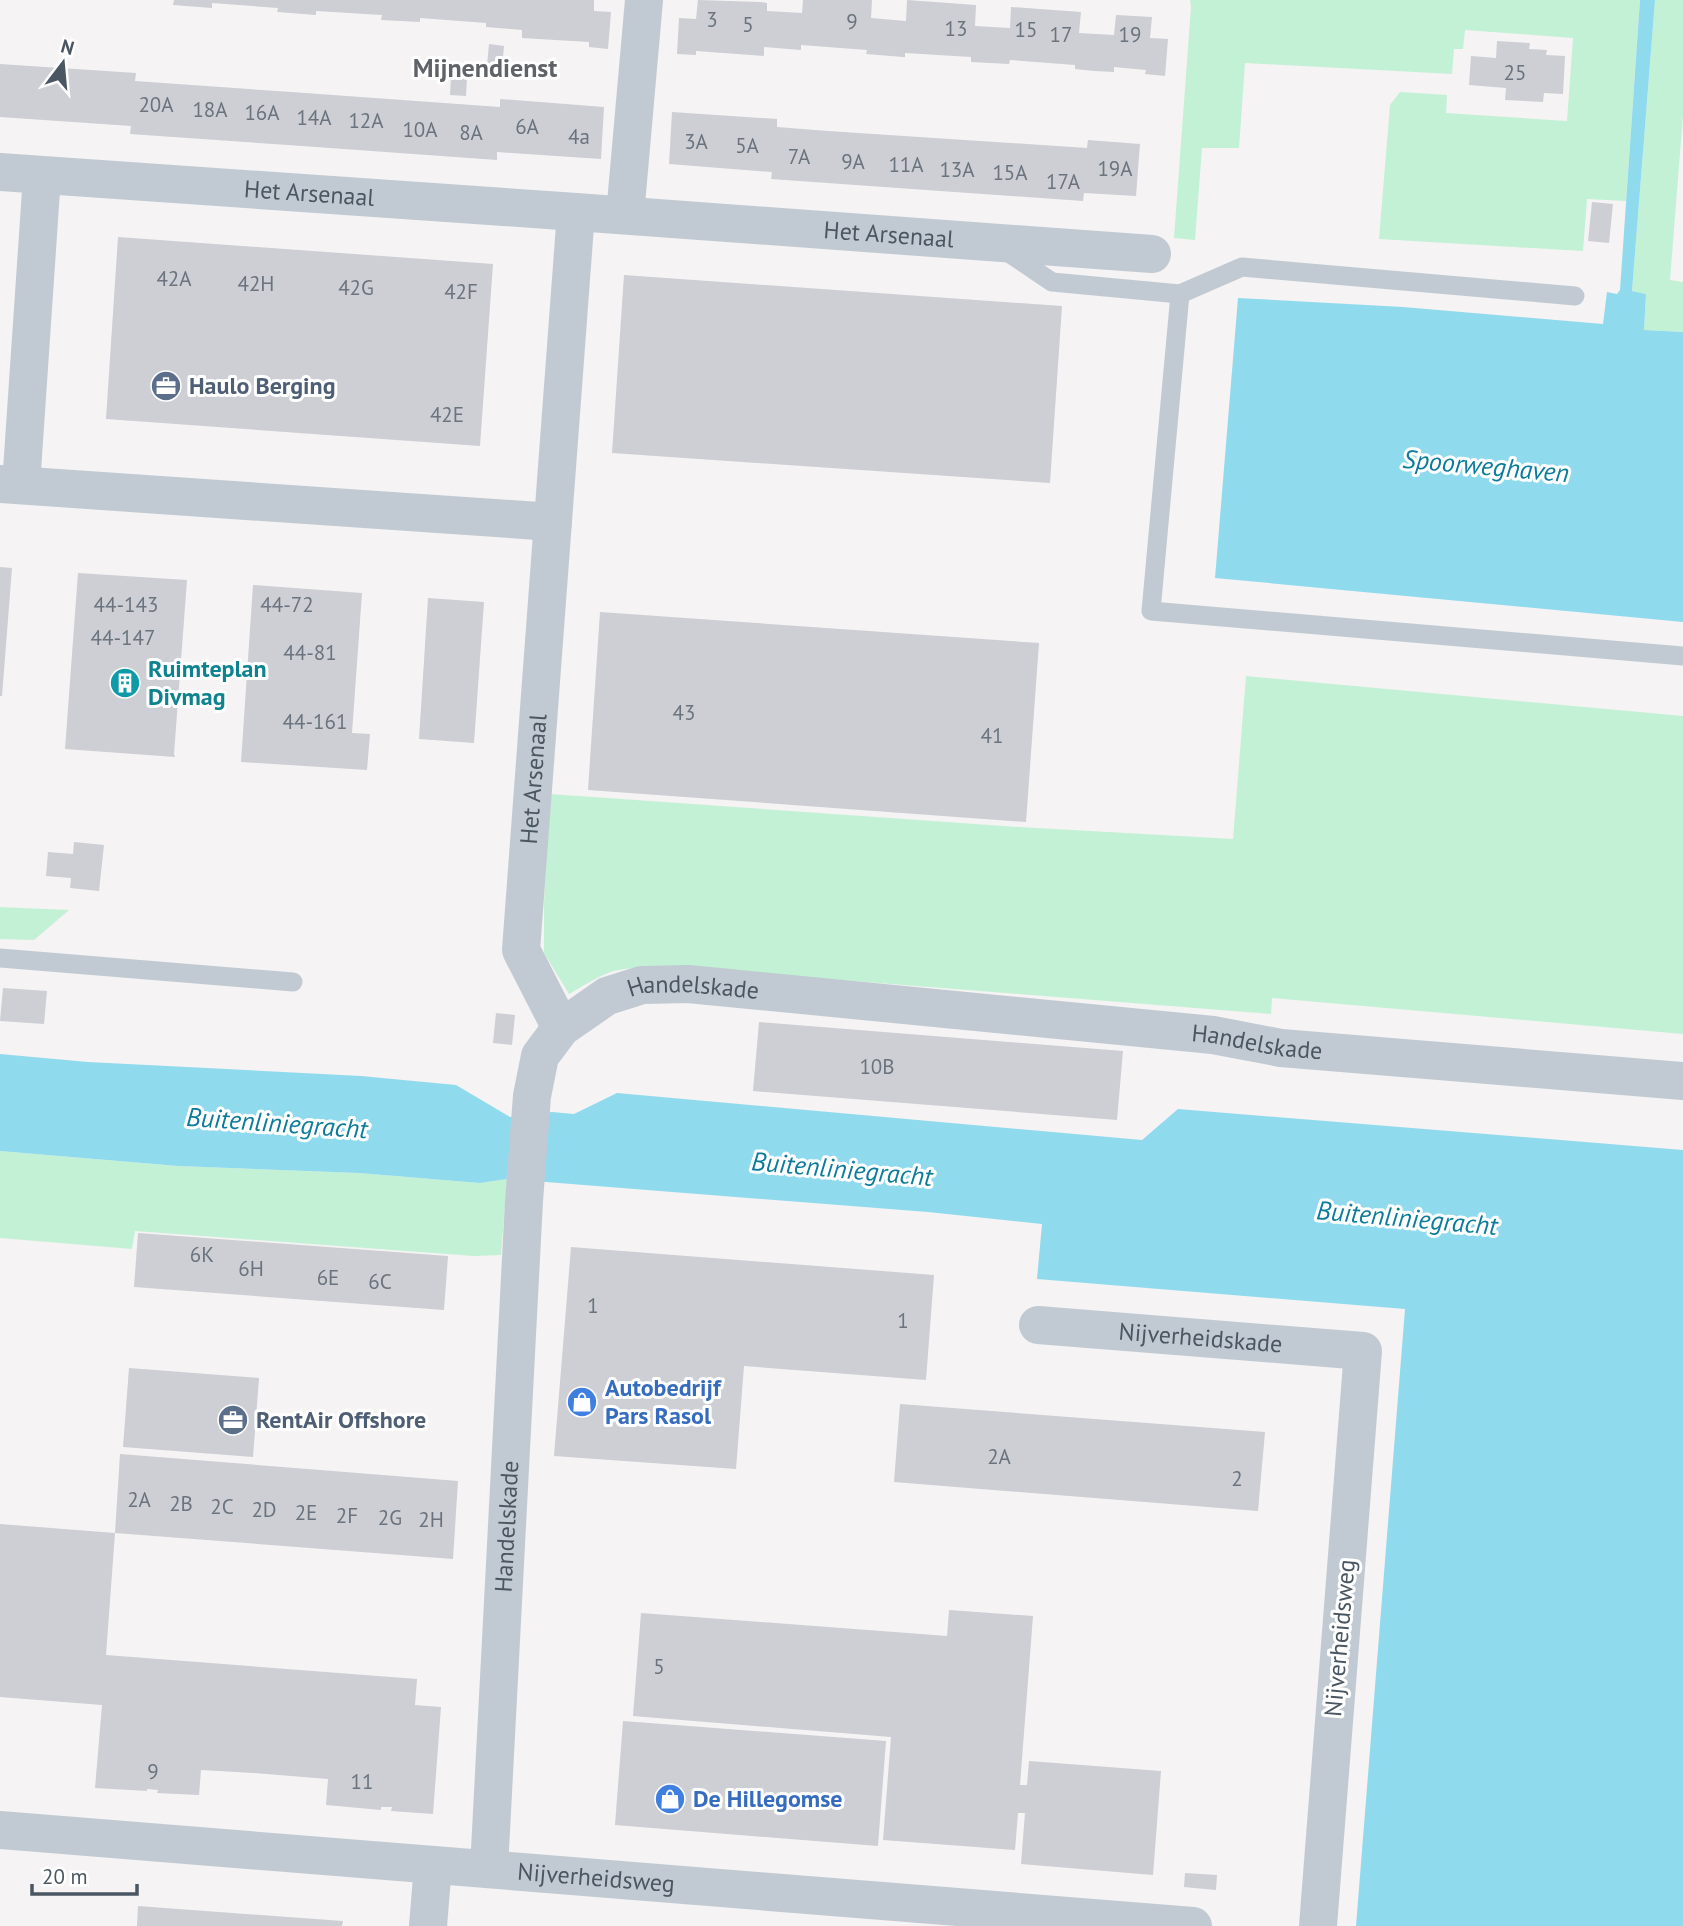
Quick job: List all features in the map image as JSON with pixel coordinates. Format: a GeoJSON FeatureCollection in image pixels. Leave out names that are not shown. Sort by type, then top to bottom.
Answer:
{"type":"FeatureCollection","features":[{"type":"Feature","properties":{"kind":"street"},"geometry":{"type":"LineString","coordinates":[[625,215],[643,0]]}},
{"type":"Feature","properties":{"kind":"street","name":"Het Arsenaal"},"geometry":{"type":"LineString","coordinates":[[0,173],[1152,254]]}},
{"type":"Feature","properties":{"kind":"street"},"geometry":{"type":"LineString","coordinates":[[42,176],[10,484],[553,522]]}},
{"type":"Feature","properties":{"kind":"street","name":"Het Arsenaal"},"geometry":{"type":"LineString","coordinates":[[561,1028],[521,950],[576,212]]}},
{"type":"Feature","properties":{"kind":"street","name":"Handelskade"},"geometry":{"type":"LineString","coordinates":[[489,1870],[524,1201],[532,1096],[540,1056],[561,1028],[607,996],[642,985],[688,984],[1213,1035],[1281,1048],[1683,1081]]}},
{"type":"Feature","properties":{"kind":"street","name":"Nijverheidskade"},"geometry":{"type":"LineString","coordinates":[[1038,1325],[1363,1351]]}},
{"type":"Feature","properties":{"kind":"street","name":"Nijverheidsweg"},"geometry":{"type":"LineString","coordinates":[[1318,1926],[1363,1351]]}},
{"type":"Feature","properties":{"kind":"street","name":"Nijverheidsweg"},"geometry":{"type":"LineString","coordinates":[[0,1830],[1193,1926]]}},
{"type":"Feature","properties":{"kind":"street"},"geometry":{"type":"LineString","coordinates":[[428,1926],[433,1865]]}},
{"type":"Feature","properties":{"kind":"lane"},"geometry":{"type":"LineString","coordinates":[[993,242],[1052,282],[1180,294],[1242,267],[1575,296]]}},
{"type":"Feature","properties":{"kind":"lane"},"geometry":{"type":"LineString","coordinates":[[1180,294],[1151,611],[1683,656]]}},
{"type":"Feature","properties":{"kind":"lane"},"geometry":{"type":"LineString","coordinates":[[0,958],[293,982]]}},
{"type":"Feature","properties":{"kind":"green space"},"geometry":{"type":"Polygon","coordinates":[[[1190,0],[1640,0],[1626,201],[1587,199],[1583,251],[1379,239],[1390,105],[1400,92],[1447,95],[1446,113],[1567,121],[1573,38],[1465,30],[1463,49],[1454,49],[1452,74],[1245,63],[1239,148],[1202,148],[1195,240],[1174,238],[1190,0]]]}},
{"type":"Feature","properties":{"kind":"green space"},"geometry":{"type":"Polygon","coordinates":[[[1655,0],[1683,0],[1683,115],[1670,280],[1683,282],[1683,332],[1644,330],[1646,294],[1632,291],[1655,0]]]}},
{"type":"Feature","properties":{"kind":"green space"},"geometry":{"type":"Polygon","coordinates":[[[1246,676],[1683,716],[1683,1034],[1272,998],[1271,1014],[691,968],[623,969],[596,978],[569,994],[544,953],[550,794],[1233,839],[1246,676]]]}},
{"type":"Feature","properties":{"kind":"green space"},"geometry":{"type":"Polygon","coordinates":[[[0,907],[69,910],[34,940],[0,939],[0,907]]]}},
{"type":"Feature","properties":{"kind":"green space"},"geometry":{"type":"Polygon","coordinates":[[[0,1151],[178,1166],[359,1173],[480,1183],[507,1179],[501,1255],[474,1256],[135,1231],[132,1249],[0,1238],[0,1151]]]}},
{"type":"Feature","properties":{"kind":"water","name":"Spoorweghaven"},"geometry":{"type":"Polygon","coordinates":[[[1640,0],[1655,0],[1632,291],[1646,294],[1644,330],[1683,332],[1683,622],[1215,578],[1238,298],[1403,307],[1603,324],[1607,292],[1617,294],[1620,290],[1640,0]]]}},
{"type":"Feature","properties":{"kind":"water","name":"Buitenliniegracht"},"geometry":{"type":"Polygon","coordinates":[[[0,1054],[88,1062],[361,1076],[456,1085],[510,1117],[552,1112],[574,1114],[617,1093],[1142,1140],[1178,1109],[1683,1150],[1683,1926],[1356,1926],[1405,1309],[1037,1279],[1042,1224],[928,1212],[507,1179],[480,1183],[359,1173],[178,1166],[0,1151],[0,1054]]]}},
{"type":"Feature","properties":{"kind":"building"},"geometry":{"type":"Polygon","coordinates":[[[174,0],[594,0],[594,11],[611,12],[608,49],[589,47],[589,42],[522,38],[522,30],[486,27],[486,23],[420,18],[420,22],[381,20],[382,15],[316,11],[316,15],[277,12],[278,8],[212,3],[212,8],[173,5],[174,0]]]}},
{"type":"Feature","properties":{"kind":"building"},"geometry":{"type":"Polygon","coordinates":[[[698,0],[760,2],[767,3],[767,11],[802,13],[803,0],[872,0],[871,18],[906,21],[907,0],[976,5],[975,26],[1010,28],[1011,7],[1081,12],[1079,33],[1114,35],[1116,15],[1152,17],[1150,38],[1168,39],[1165,76],[1145,74],[1146,70],[1114,67],[1114,72],[1094,71],[1075,69],[1075,65],[1010,60],[1009,64],[971,62],[971,57],[905,53],[903,57],[866,54],[867,50],[801,45],[801,50],[764,47],[764,56],[696,51],[696,55],[677,54],[679,18],[696,19],[698,0]]]}},
{"type":"Feature","properties":{"kind":"building"},"geometry":{"type":"Polygon","coordinates":[[[1497,41],[1530,43],[1529,49],[1547,50],[1546,55],[1565,56],[1563,94],[1544,93],[1543,102],[1505,100],[1506,88],[1469,85],[1471,56],[1496,58],[1497,41]]]}},
{"type":"Feature","properties":{"kind":"building"},"geometry":{"type":"Polygon","coordinates":[[[489,44],[504,46],[501,78],[486,76],[489,44]]]}},
{"type":"Feature","properties":{"kind":"building"},"geometry":{"type":"Polygon","coordinates":[[[0,64],[136,73],[135,81],[500,107],[500,99],[604,107],[601,159],[497,152],[497,160],[130,134],[131,126],[0,117],[0,64]]]}},
{"type":"Feature","properties":{"kind":"building"},"geometry":{"type":"Polygon","coordinates":[[[451,77],[467,77],[466,96],[450,95],[451,77]]]}},
{"type":"Feature","properties":{"kind":"building"},"geometry":{"type":"Polygon","coordinates":[[[672,112],[777,119],[777,127],[828,131],[1087,148],[1088,140],[1140,144],[1136,196],[1084,193],[1083,201],[771,179],[772,172],[669,164],[672,112]]]}},
{"type":"Feature","properties":{"kind":"building"},"geometry":{"type":"Polygon","coordinates":[[[1592,202],[1613,204],[1609,243],[1588,241],[1592,202]]]}},
{"type":"Feature","properties":{"kind":"building"},"geometry":{"type":"Polygon","coordinates":[[[118,237],[493,264],[480,446],[106,419],[118,237]]]}},
{"type":"Feature","properties":{"kind":"building"},"geometry":{"type":"Polygon","coordinates":[[[624,275],[1062,306],[1050,483],[612,453],[624,275]]]}},
{"type":"Feature","properties":{"kind":"building"},"geometry":{"type":"Polygon","coordinates":[[[0,567],[12,568],[2,696],[0,696],[0,567]]]}},
{"type":"Feature","properties":{"kind":"building","name":"Ruimteplan Divmag"},"geometry":{"type":"Polygon","coordinates":[[[78,573],[187,580],[175,757],[65,749],[78,573]]]}},
{"type":"Feature","properties":{"kind":"building"},"geometry":{"type":"Polygon","coordinates":[[[253,585],[362,593],[352,733],[370,734],[367,770],[241,762],[253,585]]]}},
{"type":"Feature","properties":{"kind":"building"},"geometry":{"type":"Polygon","coordinates":[[[428,598],[484,602],[474,743],[419,739],[428,598]]]}},
{"type":"Feature","properties":{"kind":"building"},"geometry":{"type":"Polygon","coordinates":[[[600,612],[1039,643],[1026,822],[588,790],[600,612]]]}},
{"type":"Feature","properties":{"kind":"building"},"geometry":{"type":"Polygon","coordinates":[[[74,842],[104,845],[99,891],[70,888],[71,878],[46,876],[48,852],[73,854],[74,842]]]}},
{"type":"Feature","properties":{"kind":"building"},"geometry":{"type":"Polygon","coordinates":[[[3,988],[47,991],[44,1024],[0,1021],[3,988]]]}},
{"type":"Feature","properties":{"kind":"building"},"geometry":{"type":"Polygon","coordinates":[[[496,1013],[515,1015],[512,1045],[493,1043],[496,1013]]]}},
{"type":"Feature","properties":{"kind":"building"},"geometry":{"type":"Polygon","coordinates":[[[759,1022],[1123,1051],[1117,1120],[753,1091],[759,1022]]]}},
{"type":"Feature","properties":{"kind":"building"},"geometry":{"type":"Polygon","coordinates":[[[138,1233],[448,1256],[444,1310],[134,1287],[138,1233]]]}},
{"type":"Feature","properties":{"kind":"building"},"geometry":{"type":"Polygon","coordinates":[[[571,1247],[934,1275],[926,1380],[744,1366],[736,1469],[554,1456],[571,1247]]]}},
{"type":"Feature","properties":{"kind":"building"},"geometry":{"type":"Polygon","coordinates":[[[129,1368],[259,1378],[253,1457],[123,1447],[129,1368]]]}},
{"type":"Feature","properties":{"kind":"building"},"geometry":{"type":"Polygon","coordinates":[[[900,1404],[1265,1432],[1258,1511],[894,1482],[900,1404]]]}},
{"type":"Feature","properties":{"kind":"building"},"geometry":{"type":"Polygon","coordinates":[[[120,1454],[458,1481],[453,1559],[115,1533],[120,1454]]]}},
{"type":"Feature","properties":{"kind":"building"},"geometry":{"type":"Polygon","coordinates":[[[0,1524],[115,1533],[106,1655],[417,1679],[415,1705],[441,1707],[433,1814],[391,1811],[392,1807],[381,1807],[381,1810],[326,1805],[328,1779],[253,1773],[201,1770],[199,1795],[157,1793],[158,1790],[147,1789],[95,1788],[102,1705],[0,1697],[0,1524]]]}},
{"type":"Feature","properties":{"kind":"building"},"geometry":{"type":"Polygon","coordinates":[[[949,1610],[1033,1616],[1020,1785],[1027,1785],[1029,1761],[1161,1771],[1153,1875],[1021,1864],[1025,1813],[1018,1813],[1015,1850],[883,1840],[891,1737],[633,1716],[641,1613],[947,1636],[949,1610]]]}},
{"type":"Feature","properties":{"kind":"building"},"geometry":{"type":"Polygon","coordinates":[[[623,1721],[886,1741],[878,1846],[615,1825],[623,1721]]]}},
{"type":"Feature","properties":{"kind":"building"},"geometry":{"type":"Polygon","coordinates":[[[1185,1873],[1217,1875],[1216,1890],[1184,1887],[1185,1873]]]}},
{"type":"Feature","properties":{"kind":"building"},"geometry":{"type":"Polygon","coordinates":[[[138,1906],[343,1921],[342,1926],[137,1926],[138,1906]]]}},
{"type":"Feature","properties":{"kind":"place","name":"Haulo Berging"},"geometry":{"type":"Point","coordinates":[166,386]}},
{"type":"Feature","properties":{"kind":"place","name":"Ruimteplan Divmag"},"geometry":{"type":"Point","coordinates":[125,683]}},
{"type":"Feature","properties":{"kind":"place","name":"Autobedrijf Pars Rasol"},"geometry":{"type":"Point","coordinates":[582,1402]}},
{"type":"Feature","properties":{"kind":"place","name":"RentAir Offshore"},"geometry":{"type":"Point","coordinates":[233,1420]}},
{"type":"Feature","properties":{"kind":"place","name":"De Hillegomse"},"geometry":{"type":"Point","coordinates":[670,1799]}},
{"type":"Feature","properties":{"kind":"district","name":"Mijnendienst"},"geometry":{"type":"Point","coordinates":[485,68]}}]}
